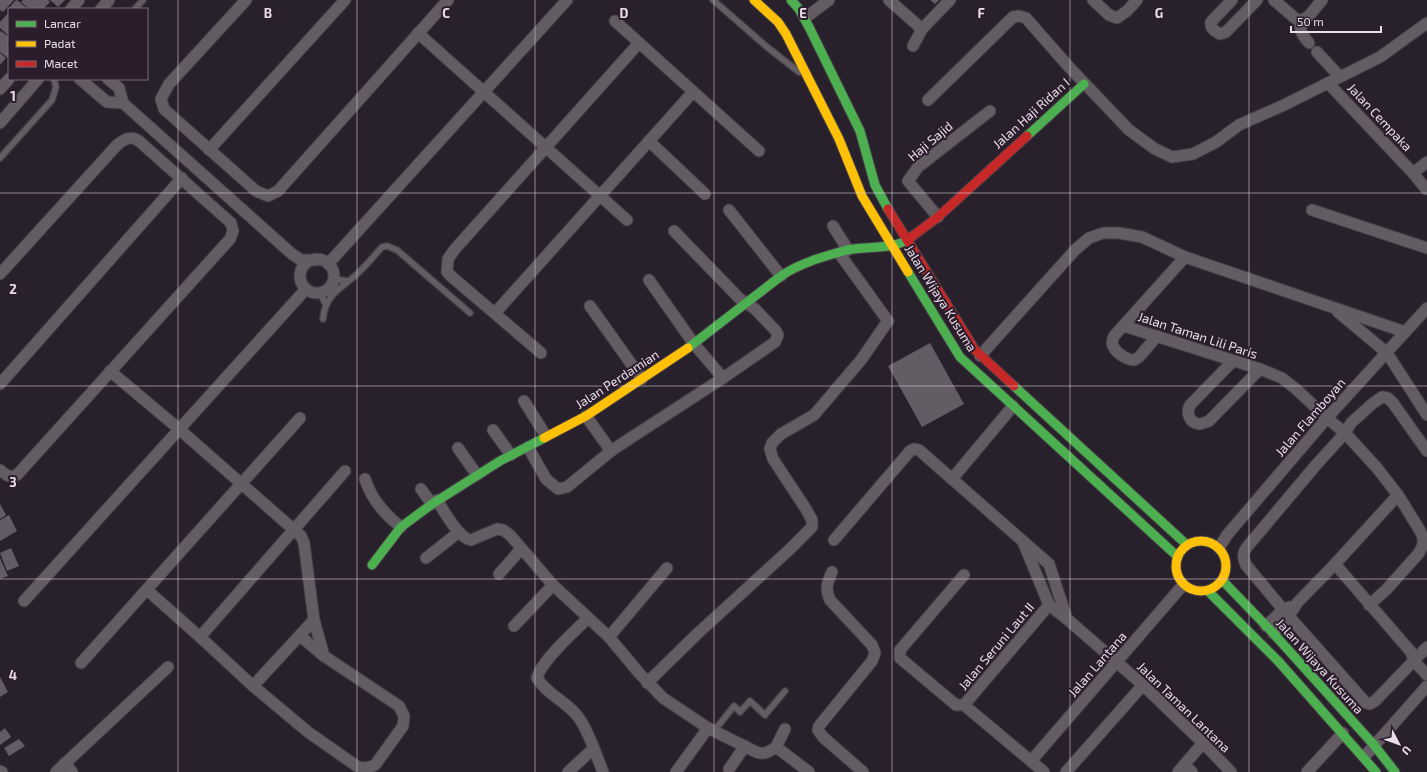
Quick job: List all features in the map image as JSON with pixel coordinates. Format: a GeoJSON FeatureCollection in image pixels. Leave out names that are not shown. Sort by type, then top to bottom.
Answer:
{"type":"FeatureCollection","features":[{"type":"Feature","properties":{"kind":"street"},"geometry":{"type":"LineString","coordinates":[[72,8],[79,0]]}},
{"type":"Feature","properties":{"kind":"street"},"geometry":{"type":"LineString","coordinates":[[102,8],[109,0]]}},
{"type":"Feature","properties":{"kind":"street"},"geometry":{"type":"LineString","coordinates":[[246,0],[169,84],[162,99],[164,110],[256,191],[268,196],[278,191],[448,0]]}},
{"type":"Feature","properties":{"kind":"street"},"geometry":{"type":"LineString","coordinates":[[209,150],[345,0]]}},
{"type":"Feature","properties":{"kind":"street"},"geometry":{"type":"LineString","coordinates":[[328,264],[567,0]]}},
{"type":"Feature","properties":{"kind":"street","name":"Jalan Wijaya Kusuma"},"geometry":{"type":"LineString","coordinates":[[754,0],[782,27],[839,139],[862,196],[960,357],[1178,556]]}},
{"type":"Feature","properties":{"kind":"street","name":"Jalan Wijaya Kusuma"},"geometry":{"type":"LineString","coordinates":[[791,0],[805,18],[860,131],[865,144],[873,183],[968,341],[980,356],[1187,545]]}},
{"type":"Feature","properties":{"kind":"street"},"geometry":{"type":"LineString","coordinates":[[805,18],[829,0]]}},
{"type":"Feature","properties":{"kind":"street"},"geometry":{"type":"LineString","coordinates":[[889,0],[922,29]]}},
{"type":"Feature","properties":{"kind":"street"},"geometry":{"type":"LineString","coordinates":[[913,46],[922,29],[950,0]]}},
{"type":"Feature","properties":{"kind":"street"},"geometry":{"type":"LineString","coordinates":[[1093,0],[1109,14],[1117,18],[1127,11],[1137,0]]}},
{"type":"Feature","properties":{"kind":"street"},"geometry":{"type":"LineString","coordinates":[[1232,0],[1211,22],[1210,26],[1212,29],[1220,34],[1226,32],[1257,0]]}},
{"type":"Feature","properties":{"kind":"street"},"geometry":{"type":"LineString","coordinates":[[1274,0],[1296,19],[1301,20],[1308,17],[1322,0]]}},
{"type":"Feature","properties":{"kind":"street"},"geometry":{"type":"LineString","coordinates":[[928,100],[1013,17],[1019,16],[1026,18],[1084,84]]}},
{"type":"Feature","properties":{"kind":"street"},"geometry":{"type":"LineString","coordinates":[[1301,20],[1300,28],[1303,36],[1309,42]]}},
{"type":"Feature","properties":{"kind":"street"},"geometry":{"type":"LineString","coordinates":[[615,22],[759,151]]}},
{"type":"Feature","properties":{"kind":"street","name":"Jalan Haji Ridan I"},"geometry":{"type":"LineString","coordinates":[[907,241],[938,217],[1084,84],[1129,130],[1155,149],[1172,157],[1193,154],[1216,142],[1239,125],[1284,105],[1380,57],[1427,22]]}},
{"type":"Feature","properties":{"kind":"street"},"geometry":{"type":"LineString","coordinates":[[418,33],[627,220]]}},
{"type":"Feature","properties":{"kind":"street"},"geometry":{"type":"LineString","coordinates":[[541,353],[447,272],[448,259],[455,249],[545,147],[639,43]]}},
{"type":"Feature","properties":{"kind":"street"},"geometry":{"type":"LineString","coordinates":[[1317,52],[1340,77]]}},
{"type":"Feature","properties":{"kind":"street"},"geometry":{"type":"LineString","coordinates":[[0,89],[8,80]]}},
{"type":"Feature","properties":{"kind":"street"},"geometry":{"type":"LineString","coordinates":[[0,123],[37,80]]}},
{"type":"Feature","properties":{"kind":"street"},"geometry":{"type":"LineString","coordinates":[[81,80],[107,102],[123,104]]}},
{"type":"Feature","properties":{"kind":"street"},"geometry":{"type":"LineString","coordinates":[[109,80],[119,88],[123,104],[292,254],[301,260],[320,260],[328,264],[333,270],[334,279],[328,289],[320,293],[312,292],[306,289],[301,279],[298,263],[292,254]]}},
{"type":"Feature","properties":{"kind":"street","name":"Jalan Cempaka"},"geometry":{"type":"LineString","coordinates":[[1328,83],[1426,186]]}},
{"type":"Feature","properties":{"kind":"street"},"geometry":{"type":"LineString","coordinates":[[495,313],[693,92]]}},
{"type":"Feature","properties":{"kind":"street","name":"Haji Sajid"},"geometry":{"type":"LineString","coordinates":[[938,217],[908,181],[918,167],[990,111]]}},
{"type":"Feature","properties":{"kind":"street"},"geometry":{"type":"LineString","coordinates":[[0,274],[116,145],[125,138],[135,138],[182,178],[231,223],[233,231],[230,239],[17,475],[12,477],[6,476],[0,470]]}},
{"type":"Feature","properties":{"kind":"street"},"geometry":{"type":"LineString","coordinates":[[649,141],[705,194]]}},
{"type":"Feature","properties":{"kind":"street"},"geometry":{"type":"LineString","coordinates":[[1413,173],[1427,162]]}},
{"type":"Feature","properties":{"kind":"street"},"geometry":{"type":"LineString","coordinates":[[0,384],[182,178]]}},
{"type":"Feature","properties":{"kind":"street"},"geometry":{"type":"LineString","coordinates":[[729,210],[781,276]]}},
{"type":"Feature","properties":{"kind":"street"},"geometry":{"type":"LineString","coordinates":[[1312,210],[1427,248]]}},
{"type":"Feature","properties":{"kind":"street"},"geometry":{"type":"LineString","coordinates":[[647,683],[697,634],[790,550],[812,527],[812,520],[806,509],[773,459],[770,449],[772,443],[781,434],[814,415],[861,360],[888,321],[844,252],[833,226]]}},
{"type":"Feature","properties":{"kind":"street"},"geometry":{"type":"LineString","coordinates":[[528,447],[546,479],[558,489],[566,486],[611,451],[773,344],[777,338],[776,331],[755,308],[746,304],[740,299],[674,231]]}},
{"type":"Feature","properties":{"kind":"street"},"geometry":{"type":"LineString","coordinates":[[980,356],[1075,250],[1089,238],[1103,233],[1119,233],[1142,237],[1185,257],[1405,332]]}},
{"type":"Feature","properties":{"kind":"street","name":"Jalan Perdamian"},"geometry":{"type":"LineString","coordinates":[[372,565],[401,527],[435,502],[511,455],[586,416],[694,344],[781,276],[795,267],[844,252],[892,245],[907,241]]}},
{"type":"Feature","properties":{"kind":"street","name":"Jalan Taman Lili Paris"},"geometry":{"type":"LineString","coordinates":[[1185,257],[1124,326],[1260,369],[1282,378],[1346,433],[1377,468],[1398,495],[1419,529],[1423,537],[1423,545],[1419,553],[1386,590],[1369,605]]}},
{"type":"Feature","properties":{"kind":"street"},"geometry":{"type":"LineString","coordinates":[[301,279],[301,272],[305,265],[316,260]]}},
{"type":"Feature","properties":{"kind":"street"},"geometry":{"type":"LineString","coordinates":[[649,280],[694,344],[723,378]]}},
{"type":"Feature","properties":{"kind":"street"},"geometry":{"type":"LineString","coordinates":[[24,601],[306,289]]}},
{"type":"Feature","properties":{"kind":"street"},"geometry":{"type":"LineString","coordinates":[[590,306],[642,379]]}},
{"type":"Feature","properties":{"kind":"street"},"geometry":{"type":"LineString","coordinates":[[1332,307],[1386,353],[1427,415]]}},
{"type":"Feature","properties":{"kind":"street","name":"Jalan Flamboyan"},"geometry":{"type":"LineString","coordinates":[[1218,548],[1227,535],[1327,418],[1427,308]]}},
{"type":"Feature","properties":{"kind":"street"},"geometry":{"type":"LineString","coordinates":[[1124,326],[1114,336],[1112,341],[1113,346],[1123,357],[1130,360],[1134,360],[1139,357],[1157,336]]}},
{"type":"Feature","properties":{"kind":"street"},"geometry":{"type":"LineString","coordinates":[[1233,361],[1190,405],[1188,414],[1191,420],[1199,424],[1209,421],[1260,369]]}},
{"type":"Feature","properties":{"kind":"street"},"geometry":{"type":"LineString","coordinates":[[110,371],[301,536],[304,543],[314,620],[324,656]]}},
{"type":"Feature","properties":{"kind":"street"},"geometry":{"type":"LineString","coordinates":[[1427,451],[1423,436],[1388,398],[1382,397],[1367,408],[1351,423],[1346,433],[1316,466],[1244,552],[1243,559],[1246,565],[1286,613],[1366,703],[1370,704],[1375,701],[1415,657],[1427,647]]}},
{"type":"Feature","properties":{"kind":"street"},"geometry":{"type":"LineString","coordinates":[[524,401],[546,436]]}},
{"type":"Feature","properties":{"kind":"street"},"geometry":{"type":"LineString","coordinates":[[952,479],[1013,406]]}},
{"type":"Feature","properties":{"kind":"street"},"geometry":{"type":"LineString","coordinates":[[586,416],[611,451]]}},
{"type":"Feature","properties":{"kind":"street"},"geometry":{"type":"LineString","coordinates":[[81,663],[300,418]]}},
{"type":"Feature","properties":{"kind":"street"},"geometry":{"type":"LineString","coordinates":[[493,430],[511,455]]}},
{"type":"Feature","properties":{"kind":"street"},"geometry":{"type":"LineString","coordinates":[[458,448],[477,475]]}},
{"type":"Feature","properties":{"kind":"street"},"geometry":{"type":"LineString","coordinates":[[834,540],[910,451],[914,449],[919,450],[1049,564],[1053,572],[1067,619]]}},
{"type":"Feature","properties":{"kind":"street"},"geometry":{"type":"LineString","coordinates":[[200,637],[345,472]]}},
{"type":"Feature","properties":{"kind":"street"},"geometry":{"type":"LineString","coordinates":[[364,479],[369,492],[377,504],[401,527]]}},
{"type":"Feature","properties":{"kind":"street"},"geometry":{"type":"LineString","coordinates":[[421,489],[435,502],[465,538],[471,540],[497,529],[503,530],[510,535],[553,585],[609,637],[647,683],[663,698],[711,730],[761,754],[768,753],[776,747],[785,729]]}},
{"type":"Feature","properties":{"kind":"street"},"geometry":{"type":"LineString","coordinates":[[1269,630],[1335,564],[1398,495]]}},
{"type":"Feature","properties":{"kind":"street"},"geometry":{"type":"LineString","coordinates":[[426,558],[459,532]]}},
{"type":"Feature","properties":{"kind":"street"},"geometry":{"type":"LineString","coordinates":[[1023,541],[1048,605]]}},
{"type":"Feature","properties":{"kind":"street"},"geometry":{"type":"LineString","coordinates":[[1193,542],[1207,542],[1218,548],[1224,556],[1226,571],[1222,580],[1216,587],[1202,592],[1192,590],[1183,585],[1176,572],[1176,564],[1178,556],[1187,545],[1193,542]]}},
{"type":"Feature","properties":{"kind":"street"},"geometry":{"type":"LineString","coordinates":[[500,574],[521,549]]}},
{"type":"Feature","properties":{"kind":"street"},"geometry":{"type":"LineString","coordinates":[[1335,564],[1415,657],[1427,675]]}},
{"type":"Feature","properties":{"kind":"street"},"geometry":{"type":"LineString","coordinates":[[609,637],[667,568]]}},
{"type":"Feature","properties":{"kind":"street"},"geometry":{"type":"LineString","coordinates":[[832,572],[827,584],[826,592],[830,600],[872,645],[875,653],[872,661],[819,726],[818,730],[863,772]]}},
{"type":"Feature","properties":{"kind":"street"},"geometry":{"type":"LineString","coordinates":[[964,575],[900,650],[900,658],[956,705],[964,704],[1044,772]]}},
{"type":"Feature","properties":{"kind":"street","name":"Jalan Wijaya Kusuma"},"geometry":{"type":"LineString","coordinates":[[1222,580],[1374,746],[1395,772]]}},
{"type":"Feature","properties":{"kind":"street"},"geometry":{"type":"LineString","coordinates":[[514,626],[553,585]]}},
{"type":"Feature","properties":{"kind":"street","name":"Jalan Lantana"},"geometry":{"type":"LineString","coordinates":[[1031,761],[1183,585]]}},
{"type":"Feature","properties":{"kind":"street"},"geometry":{"type":"LineString","coordinates":[[147,590],[253,686],[308,732],[358,767],[367,768],[375,765],[403,726],[404,716],[399,706],[324,656],[300,636]]}},
{"type":"Feature","properties":{"kind":"street"},"geometry":{"type":"LineString","coordinates":[[1208,591],[1279,662],[1376,772]]}},
{"type":"Feature","properties":{"kind":"street","name":"Jalan Taman Lantana"},"geometry":{"type":"LineString","coordinates":[[1048,605],[1118,662],[1203,743],[1231,772]]}},
{"type":"Feature","properties":{"kind":"street","name":"Jalan Seruni Laut II"},"geometry":{"type":"LineString","coordinates":[[964,704],[1048,605]]}},
{"type":"Feature","properties":{"kind":"street"},"geometry":{"type":"LineString","coordinates":[[588,618],[549,659],[539,671],[537,678],[541,685],[570,708],[579,718],[603,772]]}},
{"type":"Feature","properties":{"kind":"street"},"geometry":{"type":"LineString","coordinates":[[253,686],[314,620]]}},
{"type":"Feature","properties":{"kind":"street"},"geometry":{"type":"LineString","coordinates":[[1415,657],[1427,665]]}},
{"type":"Feature","properties":{"kind":"street"},"geometry":{"type":"LineString","coordinates":[[56,772],[68,767],[168,667]]}},
{"type":"Feature","properties":{"kind":"street"},"geometry":{"type":"LineString","coordinates":[[1066,772],[1143,685]]}},
{"type":"Feature","properties":{"kind":"street"},"geometry":{"type":"LineString","coordinates":[[1364,757],[1427,686]]}},
{"type":"Feature","properties":{"kind":"street"},"geometry":{"type":"LineString","coordinates":[[676,772],[711,730]]}},
{"type":"Feature","properties":{"kind":"street"},"geometry":{"type":"LineString","coordinates":[[1307,772],[1343,733]]}},
{"type":"Feature","properties":{"kind":"street"},"geometry":{"type":"LineString","coordinates":[[1185,770],[1203,743]]}},
{"type":"Feature","properties":{"kind":"street"},"geometry":{"type":"LineString","coordinates":[[729,770],[745,746]]}},
{"type":"Feature","properties":{"kind":"street"},"geometry":{"type":"LineString","coordinates":[[776,747],[809,772]]}},
{"type":"Feature","properties":{"kind":"street"},"geometry":{"type":"LineString","coordinates":[[568,772],[593,749]]}},
{"type":"Feature","properties":{"kind":"lane"},"geometry":{"type":"LineString","coordinates":[[136,8],[143,0]]}},
{"type":"Feature","properties":{"kind":"lane"},"geometry":{"type":"LineString","coordinates":[[713,0],[767,47],[809,79]]}},
{"type":"Feature","properties":{"kind":"lane"},"geometry":{"type":"LineString","coordinates":[[0,158],[52,100],[55,92],[54,80]]}},
{"type":"Feature","properties":{"kind":"lane"},"geometry":{"type":"LineString","coordinates":[[323,319],[326,305],[338,289],[356,275],[382,247],[387,246],[397,250],[470,313]]}},
{"type":"Feature","properties":{"kind":"lane"},"geometry":{"type":"LineString","coordinates":[[334,279],[347,281]]}},
{"type":"Feature","properties":{"kind":"lane"},"geometry":{"type":"LineString","coordinates":[[320,293],[326,305]]}},
{"type":"Feature","properties":{"kind":"lane"},"geometry":{"type":"LineString","coordinates":[[711,730],[734,706],[740,712],[750,701],[765,715],[785,691]]}},
{"type":"Feature","properties":{"kind":"building"},"geometry":{"type":"Polygon","coordinates":[[[0,0],[14,0],[3,12],[0,10],[0,0]]]}},
{"type":"Feature","properties":{"kind":"building"},"geometry":{"type":"Polygon","coordinates":[[[17,0],[27,8],[9,8],[17,0]]]}},
{"type":"Feature","properties":{"kind":"building"},"geometry":{"type":"Polygon","coordinates":[[[23,0],[48,0],[50,2],[44,8],[28,8],[21,2],[23,0]]]}},
{"type":"Feature","properties":{"kind":"building"},"geometry":{"type":"Polygon","coordinates":[[[50,0],[65,0],[58,7],[50,0]]]}},
{"type":"Feature","properties":{"kind":"building"},"geometry":{"type":"Polygon","coordinates":[[[930,0],[939,0],[935,4],[930,0]]]}},
{"type":"Feature","properties":{"kind":"building"},"geometry":{"type":"Polygon","coordinates":[[[8,13],[8,35],[0,28],[0,22],[8,13]]]}},
{"type":"Feature","properties":{"kind":"building"},"geometry":{"type":"Polygon","coordinates":[[[1,31],[8,36],[8,58],[0,52],[1,31]]]}},
{"type":"Feature","properties":{"kind":"building"},"geometry":{"type":"Polygon","coordinates":[[[0,53],[6,58],[0,65],[0,53]]]}},
{"type":"Feature","properties":{"kind":"building"},"geometry":{"type":"Polygon","coordinates":[[[930,343],[964,404],[922,427],[888,366],[930,343]]]}},
{"type":"Feature","properties":{"kind":"building"},"geometry":{"type":"Polygon","coordinates":[[[0,504],[6,515],[0,519],[0,504]]]}},
{"type":"Feature","properties":{"kind":"building"},"geometry":{"type":"Polygon","coordinates":[[[9,515],[17,531],[0,541],[0,520],[9,515]]]}},
{"type":"Feature","properties":{"kind":"building"},"geometry":{"type":"Polygon","coordinates":[[[11,548],[19,566],[7,571],[0,553],[11,548]]]}},
{"type":"Feature","properties":{"kind":"building"},"geometry":{"type":"Polygon","coordinates":[[[0,558],[8,576],[0,579],[0,558]]]}},
{"type":"Feature","properties":{"kind":"building"},"geometry":{"type":"Polygon","coordinates":[[[0,677],[8,692],[0,697],[0,677]]]}},
{"type":"Feature","properties":{"kind":"building"},"geometry":{"type":"Polygon","coordinates":[[[5,728],[11,737],[0,745],[0,732],[5,728]]]}},
{"type":"Feature","properties":{"kind":"building"},"geometry":{"type":"Polygon","coordinates":[[[19,739],[25,746],[9,756],[4,748],[19,739]]]}},
{"type":"Feature","properties":{"kind":"traffic: fast"},"geometry":{"type":"LineString","coordinates":[[791,0],[799,9],[809,27],[860,131],[875,185],[888,209]]}},
{"type":"Feature","properties":{"kind":"traffic: fast"},"geometry":{"type":"LineString","coordinates":[[1027,136],[1084,84]]}},
{"type":"Feature","properties":{"kind":"traffic: fast"},"geometry":{"type":"LineString","coordinates":[[688,348],[781,276],[796,267],[821,257],[847,250],[888,246],[904,242],[910,238]]}},
{"type":"Feature","properties":{"kind":"traffic: fast"},"geometry":{"type":"LineString","coordinates":[[908,272],[960,357],[1178,557]]}},
{"type":"Feature","properties":{"kind":"traffic: fast"},"geometry":{"type":"LineString","coordinates":[[1014,386],[1187,545]]}},
{"type":"Feature","properties":{"kind":"traffic: fast"},"geometry":{"type":"LineString","coordinates":[[372,565],[401,527],[432,504],[500,461],[544,438]]}},
{"type":"Feature","properties":{"kind":"traffic: fast"},"geometry":{"type":"LineString","coordinates":[[1222,580],[1273,633],[1374,745],[1395,772]]}},
{"type":"Feature","properties":{"kind":"traffic: fast"},"geometry":{"type":"LineString","coordinates":[[1208,591],[1279,662],[1376,772]]}},
{"type":"Feature","properties":{"kind":"traffic: slow"},"geometry":{"type":"LineString","coordinates":[[754,0],[778,22],[786,34],[839,139],[862,196],[908,272]]}},
{"type":"Feature","properties":{"kind":"traffic: slow"},"geometry":{"type":"LineString","coordinates":[[544,438],[586,416],[688,348]]}},
{"type":"Feature","properties":{"kind":"traffic: slow"},"geometry":{"type":"LineString","coordinates":[[1196,541],[1206,541],[1219,548],[1226,561],[1226,566],[1226,571],[1219,584],[1206,591],[1196,591],[1187,587],[1180,580],[1176,571],[1176,561],[1180,552],[1187,545],[1196,541]]}},
{"type":"Feature","properties":{"kind":"traffic: jam"},"geometry":{"type":"LineString","coordinates":[[910,238],[938,217],[1027,136]]}},
{"type":"Feature","properties":{"kind":"traffic: jam"},"geometry":{"type":"LineString","coordinates":[[888,209],[975,350],[1014,386]]}}]}
